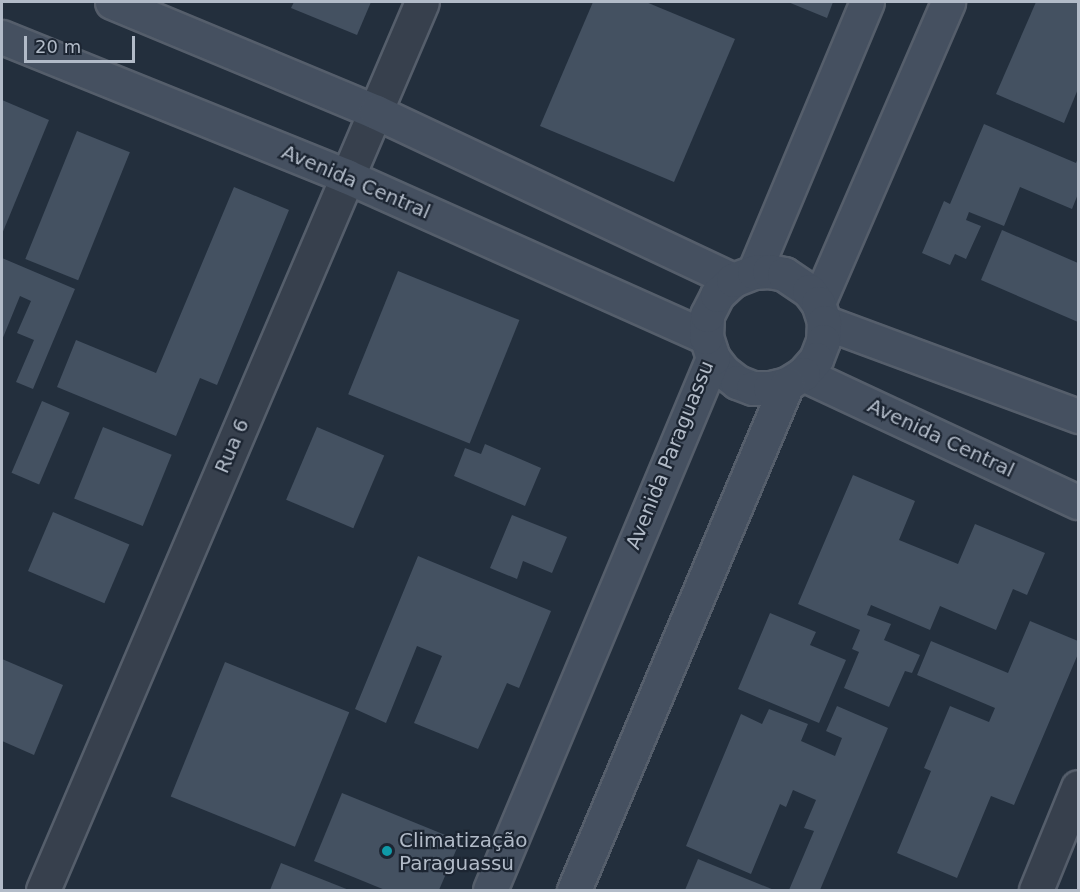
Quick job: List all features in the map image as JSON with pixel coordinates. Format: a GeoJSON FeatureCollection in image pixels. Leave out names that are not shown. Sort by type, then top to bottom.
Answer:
{"type":"FeatureCollection","features":[{"type":"Feature","properties":{"kind":"main road"},"geometry":{"type":"LineString","coordinates":[[112,2],[376,112],[743,276],[769,270],[784,274],[803,286],[821,312],[1078,416]]}},
{"type":"Feature","properties":{"kind":"main road","name":"Avenida Paraguassu"},"geometry":{"type":"LineString","coordinates":[[490,891],[709,347],[707,315],[717,295],[743,276],[867,2]]}},
{"type":"Feature","properties":{"kind":"main road"},"geometry":{"type":"LineString","coordinates":[[574,891],[795,379],[816,359],[823,341],[821,312],[948,2]]}},
{"type":"Feature","properties":{"kind":"main road","name":"Avenida Central"},"geometry":{"type":"LineString","coordinates":[[2,37],[346,176],[709,347],[723,371],[736,382],[753,388],[770,388],[795,379],[1078,502]]}},
{"type":"Feature","properties":{"kind":"street","name":"Rua 6"},"geometry":{"type":"LineString","coordinates":[[43,891],[422,2]]}},
{"type":"Feature","properties":{"kind":"street"},"geometry":{"type":"LineString","coordinates":[[1035,891],[1078,787]]}},
{"type":"Feature","properties":{"kind":"building"},"geometry":{"type":"Polygon","coordinates":[[[294,2],[371,2],[357,35],[291,8],[294,2]]]}},
{"type":"Feature","properties":{"kind":"building"},"geometry":{"type":"Polygon","coordinates":[[[593,2],[646,2],[735,39],[674,182],[540,126],[593,2]]]}},
{"type":"Feature","properties":{"kind":"building"},"geometry":{"type":"Polygon","coordinates":[[[788,2],[833,2],[827,18],[788,2]]]}},
{"type":"Feature","properties":{"kind":"building"},"geometry":{"type":"Polygon","coordinates":[[[1036,2],[1078,2],[1078,89],[1064,123],[996,94],[1036,2]]]}},
{"type":"Feature","properties":{"kind":"building"},"geometry":{"type":"Polygon","coordinates":[[[2,100],[49,120],[2,234],[2,100]]]}},
{"type":"Feature","properties":{"kind":"building"},"geometry":{"type":"Polygon","coordinates":[[[984,124],[1076,163],[1078,158],[1078,194],[1072,209],[1020,187],[1004,226],[969,212],[966,220],[981,226],[966,259],[955,254],[950,265],[922,253],[944,201],[950,204],[984,124]]]}},
{"type":"Feature","properties":{"kind":"building"},"geometry":{"type":"Polygon","coordinates":[[[77,131],[130,152],[78,280],[25,259],[77,131]]]}},
{"type":"Feature","properties":{"kind":"building"},"geometry":{"type":"Polygon","coordinates":[[[234,187],[289,210],[217,385],[200,378],[176,436],[57,387],[76,340],[156,373],[234,187]]]}},
{"type":"Feature","properties":{"kind":"building"},"geometry":{"type":"Polygon","coordinates":[[[1002,230],[1078,263],[1078,322],[981,280],[1002,230]]]}},
{"type":"Feature","properties":{"kind":"building"},"geometry":{"type":"Polygon","coordinates":[[[2,258],[75,289],[33,389],[16,382],[34,340],[17,333],[31,301],[20,296],[2,340],[2,258]]]}},
{"type":"Feature","properties":{"kind":"building"},"geometry":{"type":"Polygon","coordinates":[[[398,271],[519,320],[470,443],[348,394],[398,271]]]}},
{"type":"Feature","properties":{"kind":"building"},"geometry":{"type":"Polygon","coordinates":[[[42,401],[70,413],[39,485],[12,473],[42,401]]]}},
{"type":"Feature","properties":{"kind":"building"},"geometry":{"type":"Polygon","coordinates":[[[103,427],[172,455],[143,526],[74,498],[103,427]]]}},
{"type":"Feature","properties":{"kind":"building"},"geometry":{"type":"Polygon","coordinates":[[[317,427],[384,456],[353,528],[286,500],[317,427]]]}},
{"type":"Feature","properties":{"kind":"building"},"geometry":{"type":"Polygon","coordinates":[[[485,444],[541,468],[525,506],[454,476],[465,448],[481,454],[485,444]]]}},
{"type":"Feature","properties":{"kind":"building"},"geometry":{"type":"Polygon","coordinates":[[[853,475],[915,501],[899,540],[958,564],[975,524],[1045,553],[1027,595],[1013,589],[996,630],[940,606],[930,630],[871,605],[867,615],[891,624],[884,640],[920,655],[912,673],[905,671],[889,707],[844,688],[859,652],[852,649],[860,630],[798,604],[853,475]]]}},
{"type":"Feature","properties":{"kind":"building"},"geometry":{"type":"Polygon","coordinates":[[[53,512],[129,544],[104,603],[28,571],[53,512]]]}},
{"type":"Feature","properties":{"kind":"building"},"geometry":{"type":"Polygon","coordinates":[[[512,515],[567,537],[552,573],[523,561],[517,579],[490,568],[512,515]]]}},
{"type":"Feature","properties":{"kind":"building"},"geometry":{"type":"Polygon","coordinates":[[[418,556],[551,611],[519,688],[507,683],[478,749],[414,723],[442,656],[417,646],[386,723],[355,709],[418,556]]]}},
{"type":"Feature","properties":{"kind":"building"},"geometry":{"type":"Polygon","coordinates":[[[770,613],[816,632],[810,645],[846,660],[819,723],[738,689],[770,613]]]}},
{"type":"Feature","properties":{"kind":"building"},"geometry":{"type":"Polygon","coordinates":[[[1030,621],[1078,641],[1078,654],[1014,805],[991,796],[957,878],[897,853],[931,771],[924,768],[950,706],[989,722],[995,708],[917,675],[931,641],[1008,673],[1030,621]]]}},
{"type":"Feature","properties":{"kind":"building"},"geometry":{"type":"Polygon","coordinates":[[[2,659],[63,685],[34,755],[2,741],[2,659]]]}},
{"type":"Feature","properties":{"kind":"building"},"geometry":{"type":"Polygon","coordinates":[[[225,662],[349,712],[295,847],[171,796],[225,662]]]}},
{"type":"Feature","properties":{"kind":"building"},"geometry":{"type":"Polygon","coordinates":[[[837,706],[888,728],[820,890],[789,890],[814,831],[804,828],[816,800],[793,790],[786,807],[780,804],[751,874],[686,846],[741,714],[762,724],[769,709],[808,724],[801,741],[835,756],[842,738],[826,731],[837,706]]]}},
{"type":"Feature","properties":{"kind":"building","name":"Climatização Paraguassu"},"geometry":{"type":"Polygon","coordinates":[[[342,793],[460,841],[439,890],[385,890],[314,861],[342,793]]]}},
{"type":"Feature","properties":{"kind":"building"},"geometry":{"type":"Polygon","coordinates":[[[698,859],[774,890],[685,890],[698,859]]]}},
{"type":"Feature","properties":{"kind":"building"},"geometry":{"type":"Polygon","coordinates":[[[281,863],[349,890],[270,890],[281,863]]]}},
{"type":"Feature","properties":{"kind":"place","name":"Climatização Paraguassu"},"geometry":{"type":"Point","coordinates":[387,851]}}]}
